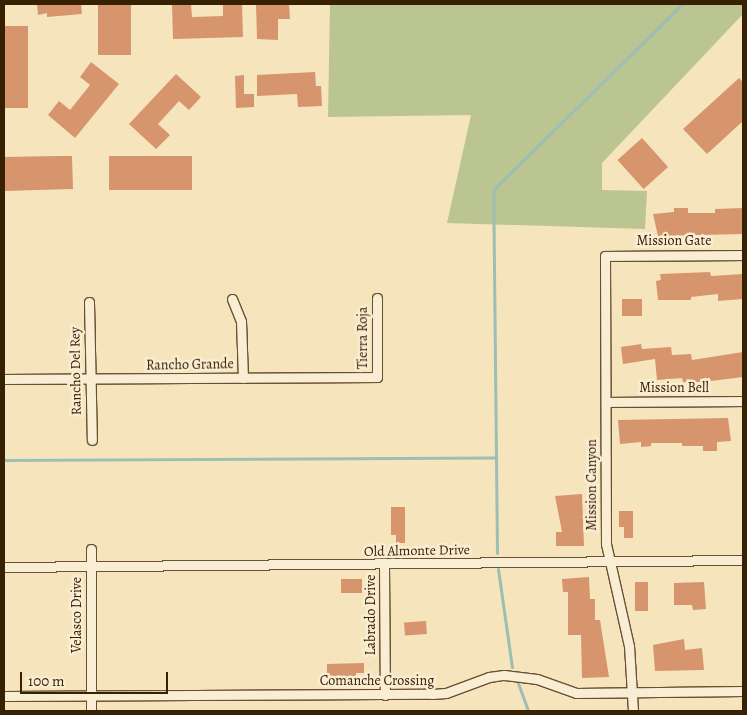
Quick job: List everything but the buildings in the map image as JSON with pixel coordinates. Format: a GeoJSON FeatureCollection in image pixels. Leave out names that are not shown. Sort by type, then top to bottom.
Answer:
{"type":"FeatureCollection","features":[{"type":"Feature","properties":{"kind":"street","name":"Mission Gate"},"geometry":{"type":"LineString","coordinates":[[605,256],[743,255]]}},
{"type":"Feature","properties":{"kind":"street","name":"Mission Canyon"},"geometry":{"type":"LineString","coordinates":[[605,256],[608,561],[629,646],[632,711]]}},
{"type":"Feature","properties":{"kind":"street","name":"Tierra Roja"},"geometry":{"type":"LineString","coordinates":[[377,298],[377,377]]}},
{"type":"Feature","properties":{"kind":"street"},"geometry":{"type":"LineString","coordinates":[[232,299],[241,321],[243,378]]}},
{"type":"Feature","properties":{"kind":"street","name":"Rancho Del Rey"},"geometry":{"type":"LineString","coordinates":[[88,302],[92,440]]}},
{"type":"Feature","properties":{"kind":"street","name":"Rancho Grande"},"geometry":{"type":"LineString","coordinates":[[4,380],[377,377]]}},
{"type":"Feature","properties":{"kind":"street","name":"Mission Bell"},"geometry":{"type":"LineString","coordinates":[[606,402],[743,401]]}},
{"type":"Feature","properties":{"kind":"street","name":"Velasco Drive"},"geometry":{"type":"LineString","coordinates":[[91,549],[91,711]]}},
{"type":"Feature","properties":{"kind":"street","name":"Old Almonte Drive"},"geometry":{"type":"LineString","coordinates":[[4,567],[384,565],[743,560]]}},
{"type":"Feature","properties":{"kind":"street","name":"Labrado Drive"},"geometry":{"type":"LineString","coordinates":[[384,565],[385,695]]}},
{"type":"Feature","properties":{"kind":"street","name":"Comanche Crossing"},"geometry":{"type":"LineString","coordinates":[[4,696],[446,694],[489,677],[504,675],[537,679],[576,693],[743,691]]}},
{"type":"Feature","properties":{"kind":"green space"},"geometry":{"type":"Polygon","coordinates":[[[330,4],[743,4],[743,14],[602,163],[602,190],[647,191],[645,229],[447,223],[471,115],[328,117],[330,4]]]}},
{"type":"Feature","properties":{"kind":"waterway"},"geometry":{"type":"LineString","coordinates":[[497,553],[493,195],[495,188],[682,4]]}},
{"type":"Feature","properties":{"kind":"waterway"},"geometry":{"type":"LineString","coordinates":[[4,460],[496,457]]}},
{"type":"Feature","properties":{"kind":"waterway"},"geometry":{"type":"LineString","coordinates":[[498,569],[512,667]]}},
{"type":"Feature","properties":{"kind":"waterway"},"geometry":{"type":"LineString","coordinates":[[518,683],[528,711]]}}]}
